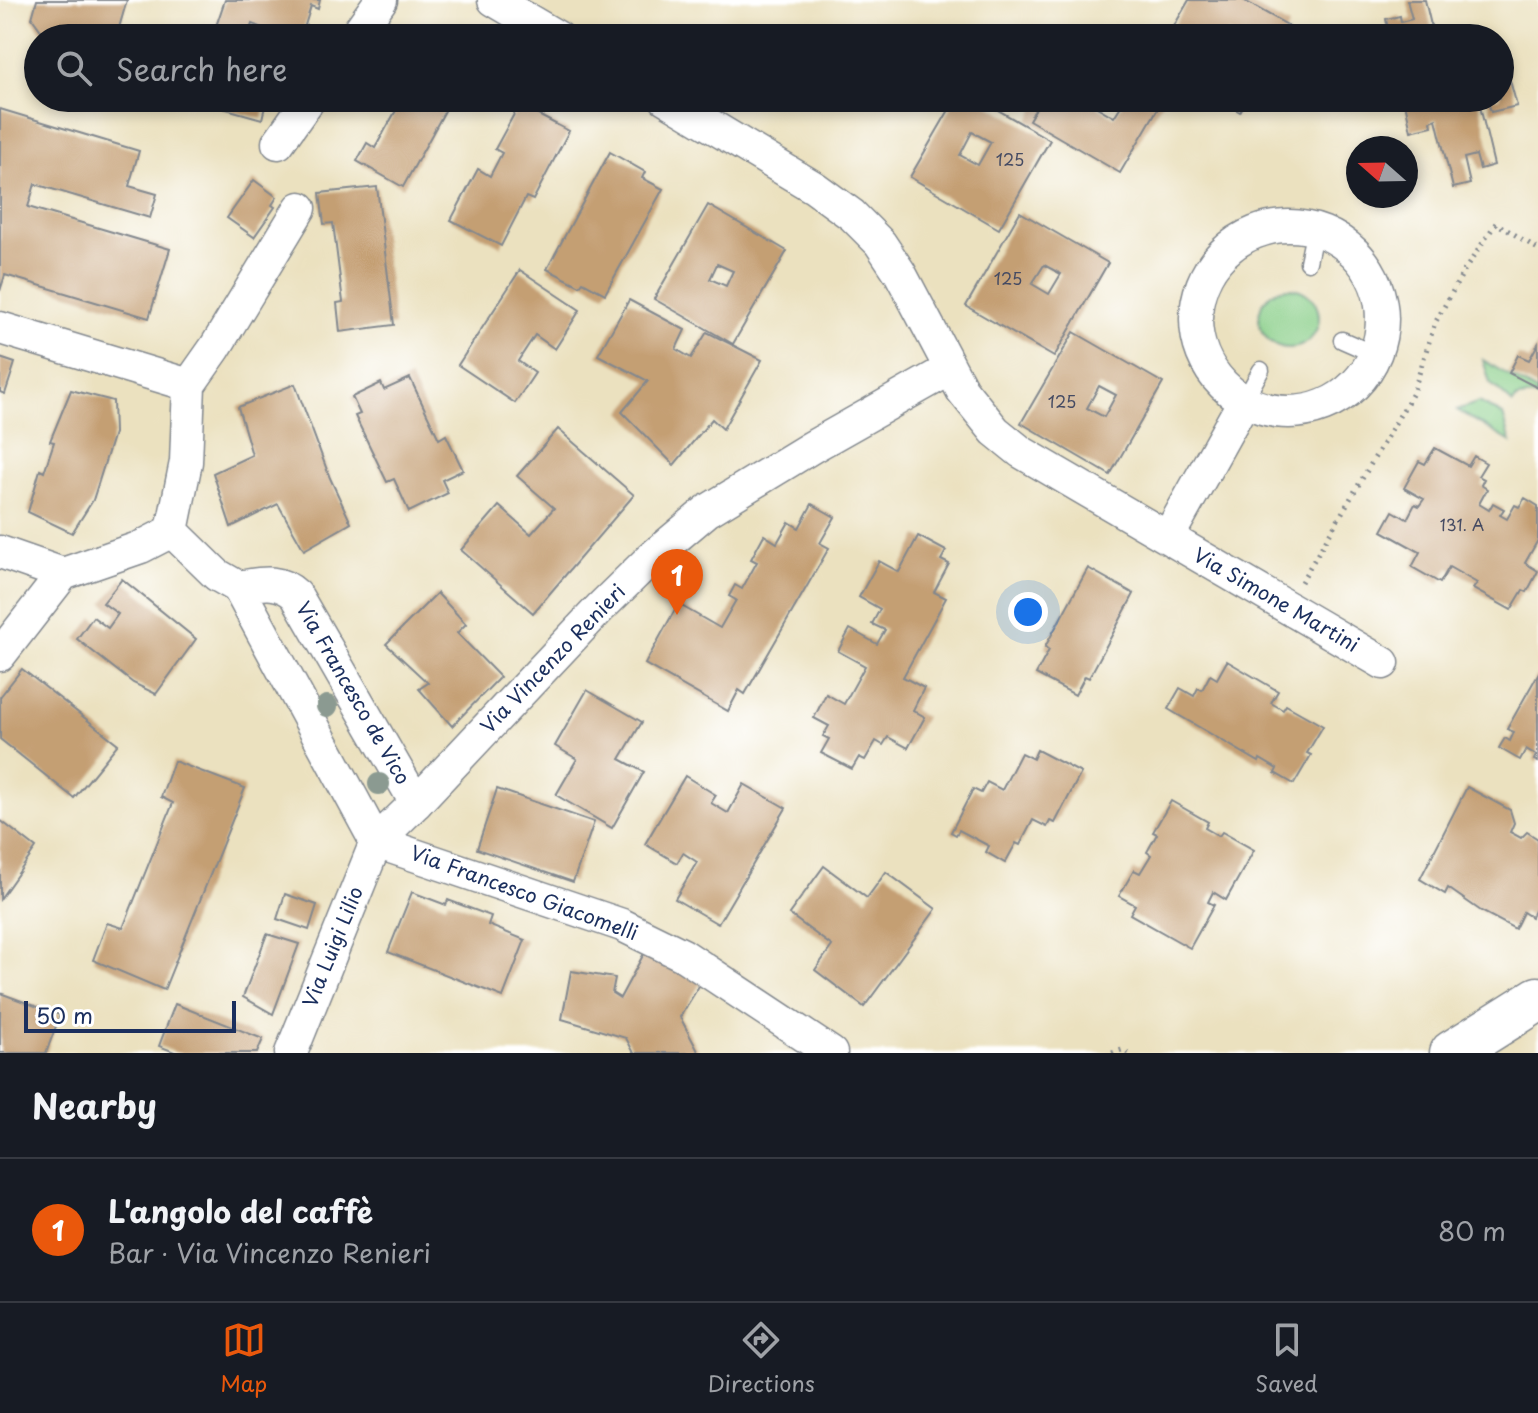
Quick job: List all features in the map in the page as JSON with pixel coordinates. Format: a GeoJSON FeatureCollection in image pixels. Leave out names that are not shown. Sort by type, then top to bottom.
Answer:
{"type":"FeatureCollection","features":[{"type":"Feature","properties":{"kind":"main road"},"geometry":{"type":"LineString","coordinates":[[1452,1053],[1519,1022]]}},
{"type":"Feature","properties":{"kind":"street"},"geometry":{"type":"LineString","coordinates":[[364,24],[381,0]]}},
{"type":"Feature","properties":{"kind":"street"},"geometry":{"type":"LineString","coordinates":[[494,0],[535,24]]}},
{"type":"Feature","properties":{"kind":"street"},"geometry":{"type":"LineString","coordinates":[[278,143],[300,112]]}},
{"type":"Feature","properties":{"kind":"street","name":"Via Simone Martini"},"geometry":{"type":"LineString","coordinates":[[688,112],[815,188],[852,215],[880,243],[976,410],[1021,452],[1383,663]]}},
{"type":"Feature","properties":{"kind":"street"},"geometry":{"type":"LineString","coordinates":[[172,531],[186,462],[189,385],[300,208]]}},
{"type":"Feature","properties":{"kind":"street"},"geometry":{"type":"LineString","coordinates":[[1277,225],[1315,229],[1352,249],[1369,270],[1380,295],[1383,322],[1376,355],[1365,374],[1346,393],[1323,407],[1296,413],[1269,411],[1244,401],[1223,386],[1207,365],[1198,341],[1195,315],[1200,289],[1212,266],[1229,247],[1251,233],[1277,225]]}},
{"type":"Feature","properties":{"kind":"street"},"geometry":{"type":"LineString","coordinates":[[0,328],[189,385]]}},
{"type":"Feature","properties":{"kind":"street","name":"Via Vincenzo Renieri"},"geometry":{"type":"LineString","coordinates":[[376,842],[600,608],[650,559],[707,511],[950,369]]}},
{"type":"Feature","properties":{"kind":"street"},"geometry":{"type":"LineString","coordinates":[[1168,537],[1244,401]]}},
{"type":"Feature","properties":{"kind":"street"},"geometry":{"type":"LineString","coordinates":[[0,655],[63,574],[141,547],[172,531]]}},
{"type":"Feature","properties":{"kind":"street"},"geometry":{"type":"LineString","coordinates":[[172,531],[217,575],[238,587],[376,842]]}},
{"type":"Feature","properties":{"kind":"street"},"geometry":{"type":"LineString","coordinates":[[0,552],[63,574]]}},
{"type":"Feature","properties":{"kind":"street","name":"Via Francesco de Vico"},"geometry":{"type":"LineString","coordinates":[[238,587],[273,582],[296,595],[416,803]]}},
{"type":"Feature","properties":{"kind":"street","name":"Via Luigi Lilio"},"geometry":{"type":"LineString","coordinates":[[291,1053],[376,842]]}},
{"type":"Feature","properties":{"kind":"street","name":"Via Francesco Giacomelli"},"geometry":{"type":"LineString","coordinates":[[376,842],[622,925],[683,955],[831,1053]]}},
{"type":"Feature","properties":{"kind":"lane"},"geometry":{"type":"LineString","coordinates":[[1308,262],[1315,229]]}},
{"type":"Feature","properties":{"kind":"lane"},"geometry":{"type":"LineString","coordinates":[[1342,340],[1376,355]]}},
{"type":"Feature","properties":{"kind":"lane"},"geometry":{"type":"LineString","coordinates":[[1244,401],[1261,370]]}},
{"type":"Feature","properties":{"kind":"path"},"geometry":{"type":"LineString","coordinates":[[1287,607],[1413,393],[1435,323],[1496,223],[1538,249]]}},
{"type":"Feature","properties":{"kind":"path"},"geometry":{"type":"LineString","coordinates":[[1112,1053],[1122,1050],[1129,1053]]}},
{"type":"Feature","properties":{"kind":"green space"},"geometry":{"type":"Polygon","coordinates":[[[1289,288],[1301,290],[1310,297],[1317,306],[1317,330],[1310,339],[1301,346],[1289,348],[1277,346],[1268,339],[1261,330],[1259,318],[1261,306],[1268,297],[1277,290],[1289,288]]]}},
{"type":"Feature","properties":{"kind":"green space"},"geometry":{"type":"Polygon","coordinates":[[[1483,360],[1538,393],[1538,396],[1517,398],[1513,404],[1490,383],[1483,360]]]}},
{"type":"Feature","properties":{"kind":"green space"},"geometry":{"type":"Polygon","coordinates":[[[1479,402],[1503,415],[1511,442],[1457,410],[1479,402]]]}},
{"type":"Feature","properties":{"kind":"building"},"geometry":{"type":"Polygon","coordinates":[[[37,0],[127,0],[120,24],[36,24],[32,18],[37,0]]]}},
{"type":"Feature","properties":{"kind":"building"},"geometry":{"type":"Polygon","coordinates":[[[225,0],[320,0],[318,9],[311,6],[305,24],[217,24],[225,0]]]}},
{"type":"Feature","properties":{"kind":"building"},"geometry":{"type":"Polygon","coordinates":[[[1189,0],[1243,0],[1285,24],[1175,24],[1189,0]]]}},
{"type":"Feature","properties":{"kind":"building"},"geometry":{"type":"Polygon","coordinates":[[[1407,0],[1425,0],[1431,24],[1387,24],[1386,19],[1400,16],[1401,22],[1412,19],[1407,0]]]}},
{"type":"Feature","properties":{"kind":"building"},"geometry":{"type":"Polygon","coordinates":[[[0,109],[139,151],[129,186],[157,194],[150,218],[35,184],[28,207],[170,249],[149,318],[5,275],[0,291],[0,109]]]}},
{"type":"Feature","properties":{"kind":"building"},"geometry":{"type":"Polygon","coordinates":[[[237,112],[264,112],[262,119],[237,112]]]}},
{"type":"Feature","properties":{"kind":"building"},"geometry":{"type":"Polygon","coordinates":[[[395,112],[444,112],[403,187],[357,161],[367,143],[375,148],[395,112]]]}},
{"type":"Feature","properties":{"kind":"building"},"geometry":{"type":"Polygon","coordinates":[[[515,112],[532,112],[569,131],[533,200],[526,197],[501,246],[451,220],[478,169],[490,176],[502,153],[495,149],[515,112]]]}},
{"type":"Feature","properties":{"kind":"building"},"geometry":{"type":"Polygon","coordinates":[[[948,112],[1001,112],[1050,140],[999,229],[910,177],[948,112]],[[972,132],[960,155],[978,165],[991,142],[972,132]]]}},
{"type":"Feature","properties":{"kind":"building"},"geometry":{"type":"Polygon","coordinates":[[[1034,112],[1106,112],[1114,117],[1117,112],[1156,112],[1120,173],[1029,120],[1034,112]]]}},
{"type":"Feature","properties":{"kind":"building"},"geometry":{"type":"Polygon","coordinates":[[[1407,112],[1481,112],[1494,165],[1480,169],[1476,155],[1464,158],[1470,184],[1453,188],[1436,119],[1431,121],[1432,126],[1411,131],[1407,112]]]}},
{"type":"Feature","properties":{"kind":"building"},"geometry":{"type":"Polygon","coordinates":[[[610,152],[645,172],[642,178],[663,189],[605,294],[583,282],[580,286],[547,269],[610,152]]]}},
{"type":"Feature","properties":{"kind":"building"},"geometry":{"type":"Polygon","coordinates":[[[254,180],[277,197],[272,205],[275,207],[254,237],[227,218],[254,180]]]}},
{"type":"Feature","properties":{"kind":"building"},"geometry":{"type":"Polygon","coordinates":[[[377,187],[394,325],[340,332],[337,303],[343,302],[333,223],[324,224],[320,193],[377,187]]]}},
{"type":"Feature","properties":{"kind":"building"},"geometry":{"type":"Polygon","coordinates":[[[708,205],[787,251],[733,344],[654,299],[708,205]],[[717,264],[710,279],[726,286],[733,271],[717,264]]]}},
{"type":"Feature","properties":{"kind":"building"},"geometry":{"type":"Polygon","coordinates":[[[1020,212],[1108,263],[1054,357],[966,306],[1020,212]],[[1044,265],[1032,284],[1049,294],[1061,274],[1044,265]]]}},
{"type":"Feature","properties":{"kind":"building"},"geometry":{"type":"Polygon","coordinates":[[[520,270],[580,310],[555,349],[535,335],[518,361],[535,373],[515,403],[458,365],[520,270]]]}},
{"type":"Feature","properties":{"kind":"building"},"geometry":{"type":"Polygon","coordinates":[[[629,300],[685,330],[676,349],[691,358],[707,332],[762,360],[723,429],[712,419],[674,465],[622,412],[648,381],[598,355],[629,300]]]}},
{"type":"Feature","properties":{"kind":"building"},"geometry":{"type":"Polygon","coordinates":[[[1074,332],[1163,383],[1110,475],[1021,423],[1074,332]],[[1099,386],[1087,408],[1104,417],[1116,395],[1099,386]]]}},
{"type":"Feature","properties":{"kind":"building"},"geometry":{"type":"Polygon","coordinates":[[[1538,344],[1538,388],[1509,373],[1518,355],[1529,360],[1538,344]]]}},
{"type":"Feature","properties":{"kind":"building"},"geometry":{"type":"Polygon","coordinates":[[[0,358],[15,363],[5,394],[0,392],[0,358]]]}},
{"type":"Feature","properties":{"kind":"building"},"geometry":{"type":"Polygon","coordinates":[[[410,378],[439,439],[446,435],[463,470],[442,480],[448,493],[409,512],[394,479],[387,482],[355,416],[360,414],[352,397],[381,383],[384,390],[410,378]]]}},
{"type":"Feature","properties":{"kind":"building"},"geometry":{"type":"Polygon","coordinates":[[[295,384],[330,478],[351,523],[304,550],[278,504],[231,527],[213,473],[252,455],[238,407],[295,384]]]}},
{"type":"Feature","properties":{"kind":"building"},"geometry":{"type":"Polygon","coordinates":[[[71,390],[113,401],[114,433],[93,500],[72,533],[28,512],[40,470],[44,472],[54,442],[50,441],[71,390]]]}},
{"type":"Feature","properties":{"kind":"building"},"geometry":{"type":"Polygon","coordinates":[[[558,429],[634,495],[533,613],[461,550],[499,506],[531,534],[554,508],[517,476],[558,429]]]}},
{"type":"Feature","properties":{"kind":"building"},"geometry":{"type":"Polygon","coordinates":[[[1435,448],[1468,466],[1474,456],[1486,463],[1478,476],[1484,479],[1481,485],[1487,489],[1479,504],[1489,510],[1493,503],[1504,509],[1500,515],[1507,519],[1515,505],[1519,507],[1525,498],[1538,506],[1538,540],[1525,563],[1538,571],[1527,592],[1523,590],[1511,610],[1473,589],[1477,583],[1449,567],[1440,583],[1412,567],[1420,552],[1382,531],[1393,511],[1407,519],[1415,504],[1419,506],[1424,499],[1404,488],[1419,461],[1425,464],[1435,448]]]}},
{"type":"Feature","properties":{"kind":"building"},"geometry":{"type":"Polygon","coordinates":[[[812,504],[835,517],[820,543],[829,548],[745,694],[739,690],[728,711],[645,664],[678,604],[720,628],[736,600],[729,596],[735,585],[742,589],[757,562],[751,559],[764,535],[777,543],[789,522],[799,528],[812,504]]]}},
{"type":"Feature","properties":{"kind":"building"},"geometry":{"type":"Polygon","coordinates":[[[918,536],[946,551],[941,560],[949,564],[934,592],[946,598],[903,677],[924,688],[913,710],[925,717],[908,748],[888,737],[883,745],[876,741],[865,760],[859,757],[852,769],[821,753],[829,739],[823,736],[829,726],[814,718],[826,694],[844,704],[865,666],[838,651],[850,629],[877,644],[885,630],[872,624],[880,609],[859,597],[879,561],[899,572],[918,536]]]}},
{"type":"Feature","properties":{"kind":"building"},"geometry":{"type":"Polygon","coordinates":[[[1088,568],[1134,594],[1089,678],[1085,676],[1075,695],[1036,674],[1049,650],[1045,647],[1088,568]]]}},
{"type":"Feature","properties":{"kind":"building"},"geometry":{"type":"Polygon","coordinates":[[[122,579],[196,639],[156,694],[133,683],[77,639],[93,617],[108,628],[118,614],[103,603],[122,579]]]}},
{"type":"Feature","properties":{"kind":"building"},"geometry":{"type":"Polygon","coordinates":[[[437,593],[466,624],[457,633],[500,677],[452,726],[419,689],[428,683],[386,644],[437,593]]]}},
{"type":"Feature","properties":{"kind":"building"},"geometry":{"type":"Polygon","coordinates":[[[1227,661],[1278,691],[1271,703],[1283,710],[1286,705],[1323,726],[1294,784],[1275,773],[1277,769],[1260,759],[1259,762],[1168,709],[1180,688],[1194,696],[1198,688],[1202,690],[1210,675],[1217,679],[1227,661]]]}},
{"type":"Feature","properties":{"kind":"building"},"geometry":{"type":"Polygon","coordinates":[[[22,669],[118,744],[74,798],[0,739],[0,697],[22,669]]]}},
{"type":"Feature","properties":{"kind":"building"},"geometry":{"type":"Polygon","coordinates":[[[1538,674],[1538,762],[1534,760],[1536,755],[1526,749],[1520,760],[1499,748],[1505,738],[1510,741],[1514,732],[1507,729],[1538,674]]]}},
{"type":"Feature","properties":{"kind":"building"},"geometry":{"type":"Polygon","coordinates":[[[587,690],[642,722],[620,759],[644,772],[612,828],[556,795],[577,759],[555,746],[587,690]]]}},
{"type":"Feature","properties":{"kind":"building"},"geometry":{"type":"Polygon","coordinates":[[[1037,750],[1081,773],[1055,823],[1050,821],[1047,827],[1033,820],[1020,845],[1016,843],[1005,863],[986,852],[989,846],[959,830],[956,835],[951,832],[973,789],[981,793],[987,782],[1002,790],[1021,753],[1033,759],[1037,750]]]}},
{"type":"Feature","properties":{"kind":"building"},"geometry":{"type":"Polygon","coordinates":[[[174,761],[245,788],[164,990],[93,960],[107,923],[123,928],[173,803],[161,797],[174,761]]]}},
{"type":"Feature","properties":{"kind":"building"},"geometry":{"type":"Polygon","coordinates":[[[685,776],[716,795],[711,803],[728,813],[744,784],[786,808],[718,924],[675,899],[697,862],[683,853],[677,863],[645,844],[685,776]]]}},
{"type":"Feature","properties":{"kind":"building"},"geometry":{"type":"Polygon","coordinates":[[[1467,787],[1510,810],[1514,823],[1510,832],[1521,838],[1527,832],[1538,839],[1538,902],[1531,917],[1523,912],[1515,929],[1448,888],[1445,894],[1420,879],[1467,787]]]}},
{"type":"Feature","properties":{"kind":"building"},"geometry":{"type":"Polygon","coordinates":[[[497,789],[594,822],[573,882],[477,849],[497,789]]]}},
{"type":"Feature","properties":{"kind":"building"},"geometry":{"type":"Polygon","coordinates":[[[1171,801],[1208,822],[1205,828],[1219,836],[1222,832],[1254,850],[1226,900],[1213,892],[1208,902],[1214,905],[1190,948],[1130,914],[1135,905],[1119,896],[1134,870],[1140,873],[1151,855],[1147,852],[1157,834],[1153,832],[1171,801]]]}},
{"type":"Feature","properties":{"kind":"building"},"geometry":{"type":"Polygon","coordinates":[[[0,820],[36,848],[0,899],[0,820]]]}},
{"type":"Feature","properties":{"kind":"building"},"geometry":{"type":"Polygon","coordinates":[[[824,866],[867,898],[886,872],[936,909],[864,1007],[815,970],[832,946],[789,914],[824,866]]]}},
{"type":"Feature","properties":{"kind":"building"},"geometry":{"type":"Polygon","coordinates":[[[412,892],[446,905],[448,900],[491,916],[488,925],[525,940],[503,997],[388,952],[412,892]]]}},
{"type":"Feature","properties":{"kind":"building"},"geometry":{"type":"Polygon","coordinates":[[[285,894],[317,905],[309,930],[277,919],[285,894]]]}},
{"type":"Feature","properties":{"kind":"building"},"geometry":{"type":"Polygon","coordinates":[[[267,934],[299,944],[273,1014],[243,997],[267,934]]]}},
{"type":"Feature","properties":{"kind":"building"},"geometry":{"type":"Polygon","coordinates":[[[647,948],[702,981],[680,1017],[699,1053],[634,1053],[626,1038],[562,1019],[571,971],[615,978],[612,993],[620,998],[647,948]]]}},
{"type":"Feature","properties":{"kind":"building"},"geometry":{"type":"Polygon","coordinates":[[[0,993],[60,1015],[46,1053],[0,1053],[0,993]]]}},
{"type":"Feature","properties":{"kind":"building"},"geometry":{"type":"Polygon","coordinates":[[[175,1004],[263,1039],[257,1053],[177,1053],[159,1046],[175,1004]]]}},
{"type":"Feature","properties":{"kind":"place","name":"L'angolo del caffè"},"geometry":{"type":"Point","coordinates":[677,615]}}]}
